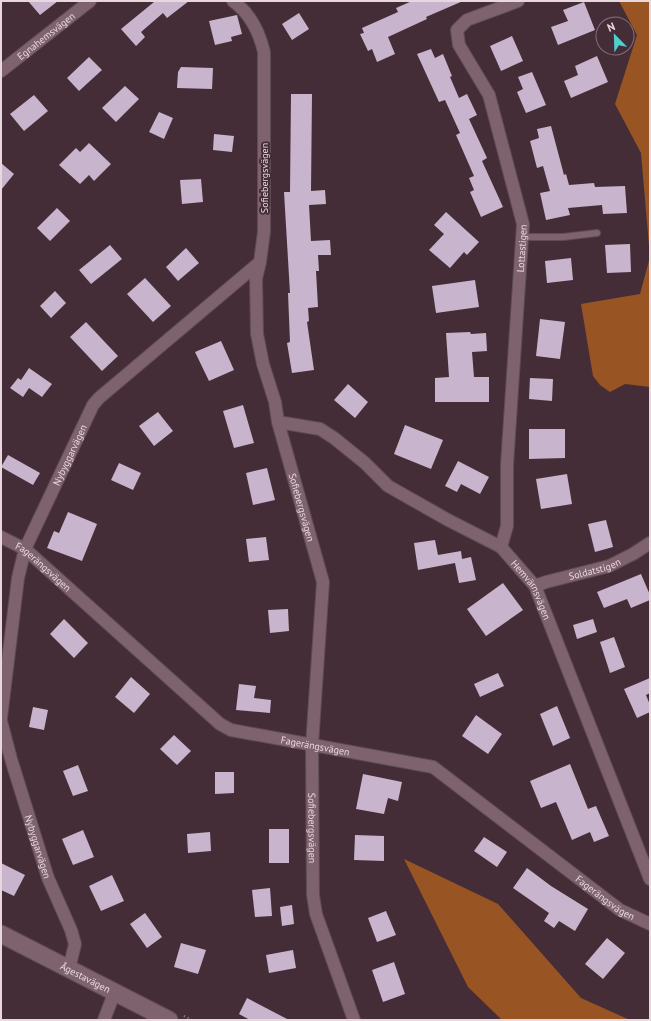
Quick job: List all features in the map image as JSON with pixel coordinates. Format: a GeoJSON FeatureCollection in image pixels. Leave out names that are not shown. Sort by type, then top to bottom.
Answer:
{"type":"FeatureCollection","features":[{"type":"Feature","properties":{"kind":"main road","name":"Ågestavägen"},"geometry":{"type":"LineString","coordinates":[[1,934],[169,1020]]}},
{"type":"Feature","properties":{"kind":"street","name":"Egnahemsvägen"},"geometry":{"type":"LineString","coordinates":[[1,71],[90,1]]}},
{"type":"Feature","properties":{"kind":"street","name":"Sofiebergsvägen"},"geometry":{"type":"LineString","coordinates":[[233,1],[246,12],[254,24],[260,37],[264,52],[264,232],[256,279],[257,334],[263,364],[275,402],[278,422],[323,582],[312,745],[313,895],[316,914],[354,1020]]}},
{"type":"Feature","properties":{"kind":"street","name":"Lottastigen"},"geometry":{"type":"LineString","coordinates":[[501,547],[507,526],[507,465],[523,224],[489,95],[459,45],[457,30],[468,20],[518,1]]}},
{"type":"Feature","properties":{"kind":"street","name":"Nybyggarvägen"},"geometry":{"type":"LineString","coordinates":[[1,718],[18,578],[25,548],[92,405],[98,398],[260,262]]}},
{"type":"Feature","properties":{"kind":"street","name":"Hemvärnsvägen"},"geometry":{"type":"LineString","coordinates":[[278,422],[320,429],[334,438],[388,486],[448,520],[501,547],[535,586],[650,879]]}},
{"type":"Feature","properties":{"kind":"street","name":"Fagerängsvägen"},"geometry":{"type":"LineString","coordinates":[[1,536],[25,548],[220,724],[230,730],[433,767],[620,910],[650,924]]}},
{"type":"Feature","properties":{"kind":"street","name":"Soldatstigen"},"geometry":{"type":"LineString","coordinates":[[535,586],[609,566],[633,554],[650,543]]}},
{"type":"Feature","properties":{"kind":"street","name":"Nybyggarvägen"},"geometry":{"type":"LineString","coordinates":[[1,721],[11,759],[48,878],[71,930],[75,944],[69,969]]}},
{"type":"Feature","properties":{"kind":"street"},"geometry":{"type":"LineString","coordinates":[[104,1020],[115,992]]}},
{"type":"Feature","properties":{"kind":"lane"},"geometry":{"type":"LineString","coordinates":[[522,237],[564,237],[597,233]]}},
{"type":"Feature","properties":{"kind":"shaded area"},"geometry":{"type":"Polygon","coordinates":[[[619,1],[650,1],[650,257],[641,153],[615,104],[630,56],[635,56],[635,41],[637,35],[635,31],[635,16],[627,16],[619,1]]]}},
{"type":"Feature","properties":{"kind":"shaded area"},"geometry":{"type":"Polygon","coordinates":[[[650,257],[650,387],[625,384],[610,392],[600,385],[593,376],[581,304],[640,294],[650,257]]]}},
{"type":"Feature","properties":{"kind":"shaded area"},"geometry":{"type":"Polygon","coordinates":[[[404,859],[498,904],[581,998],[630,1020],[502,1020],[468,987],[404,859]]]}},
{"type":"Feature","properties":{"kind":"building"},"geometry":{"type":"Polygon","coordinates":[[[28,1],[58,1],[40,15],[28,1]]]}},
{"type":"Feature","properties":{"kind":"building"},"geometry":{"type":"Polygon","coordinates":[[[153,1],[189,1],[167,18],[163,13],[141,32],[145,37],[136,46],[121,29],[154,2],[153,1]]]}},
{"type":"Feature","properties":{"kind":"building"},"geometry":{"type":"Polygon","coordinates":[[[412,1],[463,1],[426,17],[427,19],[388,37],[395,54],[377,62],[372,49],[368,51],[360,34],[364,33],[362,28],[398,12],[396,8],[412,1]]]}},
{"type":"Feature","properties":{"kind":"building"},"geometry":{"type":"Polygon","coordinates":[[[584,2],[595,30],[558,45],[551,27],[568,21],[563,10],[584,2]]]}},
{"type":"Feature","properties":{"kind":"building"},"geometry":{"type":"Polygon","coordinates":[[[299,13],[309,29],[292,40],[282,24],[299,13]]]}},
{"type":"Feature","properties":{"kind":"building"},"geometry":{"type":"Polygon","coordinates":[[[237,15],[242,34],[231,37],[232,41],[215,45],[209,21],[237,15]]]}},
{"type":"Feature","properties":{"kind":"building"},"geometry":{"type":"Polygon","coordinates":[[[512,36],[523,61],[501,71],[490,46],[512,36]]]}},
{"type":"Feature","properties":{"kind":"building"},"geometry":{"type":"Polygon","coordinates":[[[431,49],[435,58],[443,54],[452,76],[450,77],[459,98],[467,94],[477,115],[469,119],[487,158],[482,161],[503,207],[481,217],[470,192],[474,190],[469,178],[474,176],[456,135],[460,133],[445,100],[439,102],[417,54],[431,49]]]}},
{"type":"Feature","properties":{"kind":"building"},"geometry":{"type":"Polygon","coordinates":[[[597,56],[608,82],[571,98],[564,81],[578,75],[575,66],[597,56]]]}},
{"type":"Feature","properties":{"kind":"building"},"geometry":{"type":"Polygon","coordinates":[[[89,57],[102,70],[79,91],[67,78],[89,57]]]}},
{"type":"Feature","properties":{"kind":"building"},"geometry":{"type":"Polygon","coordinates":[[[181,67],[213,68],[212,89],[177,88],[178,72],[181,67]]]}},
{"type":"Feature","properties":{"kind":"building"},"geometry":{"type":"Polygon","coordinates":[[[532,72],[546,105],[526,113],[517,92],[523,89],[518,77],[532,72]]]}},
{"type":"Feature","properties":{"kind":"building"},"geometry":{"type":"Polygon","coordinates":[[[125,86],[139,99],[116,122],[102,108],[125,86]]]}},
{"type":"Feature","properties":{"kind":"building"},"geometry":{"type":"Polygon","coordinates":[[[291,94],[312,94],[311,191],[325,190],[326,204],[309,205],[311,241],[330,240],[331,255],[318,255],[319,271],[316,271],[318,307],[308,308],[309,321],[307,322],[314,370],[292,373],[287,343],[290,342],[288,293],[290,293],[284,192],[290,192],[291,94]]]}},
{"type":"Feature","properties":{"kind":"building"},"geometry":{"type":"Polygon","coordinates":[[[34,95],[48,111],[24,131],[10,114],[34,95]]]}},
{"type":"Feature","properties":{"kind":"building"},"geometry":{"type":"Polygon","coordinates":[[[159,112],[173,118],[164,139],[149,132],[159,112]]]}},
{"type":"Feature","properties":{"kind":"building"},"geometry":{"type":"Polygon","coordinates":[[[551,126],[564,175],[566,174],[569,185],[594,183],[595,187],[625,186],[627,213],[603,214],[602,205],[568,208],[570,215],[546,220],[540,193],[550,191],[543,166],[537,168],[530,141],[539,138],[537,129],[551,126]]]}},
{"type":"Feature","properties":{"kind":"building"},"geometry":{"type":"Polygon","coordinates":[[[214,134],[234,136],[232,152],[213,150],[214,134]]]}},
{"type":"Feature","properties":{"kind":"building"},"geometry":{"type":"Polygon","coordinates":[[[89,143],[111,164],[94,181],[89,175],[80,184],[59,165],[76,148],[80,152],[89,143]]]}},
{"type":"Feature","properties":{"kind":"building"},"geometry":{"type":"Polygon","coordinates":[[[1,163],[14,174],[1,190],[1,163]]]}},
{"type":"Feature","properties":{"kind":"building"},"geometry":{"type":"Polygon","coordinates":[[[201,179],[203,202],[182,204],[180,180],[201,179]]]}},
{"type":"Feature","properties":{"kind":"building"},"geometry":{"type":"Polygon","coordinates":[[[57,208],[70,221],[50,241],[37,228],[57,208]]]}},
{"type":"Feature","properties":{"kind":"building"},"geometry":{"type":"Polygon","coordinates":[[[446,212],[479,242],[467,255],[464,252],[450,268],[429,250],[444,234],[434,225],[446,212]]]}},
{"type":"Feature","properties":{"kind":"building"},"geometry":{"type":"Polygon","coordinates":[[[630,244],[631,272],[607,273],[605,245],[630,244]]]}},
{"type":"Feature","properties":{"kind":"building"},"geometry":{"type":"Polygon","coordinates":[[[110,245],[122,259],[91,284],[79,270],[110,245]]]}},
{"type":"Feature","properties":{"kind":"building"},"geometry":{"type":"Polygon","coordinates":[[[186,248],[199,263],[178,281],[166,267],[186,248]]]}},
{"type":"Feature","properties":{"kind":"building"},"geometry":{"type":"Polygon","coordinates":[[[571,258],[573,280],[547,283],[545,261],[571,258]]]}},
{"type":"Feature","properties":{"kind":"building"},"geometry":{"type":"Polygon","coordinates":[[[145,278],[171,306],[153,322],[127,294],[145,278]]]}},
{"type":"Feature","properties":{"kind":"building"},"geometry":{"type":"Polygon","coordinates":[[[475,280],[479,307],[436,313],[432,286],[475,280]]]}},
{"type":"Feature","properties":{"kind":"building"},"geometry":{"type":"Polygon","coordinates":[[[55,291],[66,303],[51,318],[40,306],[55,291]]]}},
{"type":"Feature","properties":{"kind":"building"},"geometry":{"type":"Polygon","coordinates":[[[540,319],[565,322],[560,359],[536,356],[540,319]]]}},
{"type":"Feature","properties":{"kind":"building"},"geometry":{"type":"Polygon","coordinates":[[[86,322],[118,356],[102,371],[70,337],[86,322]]]}},
{"type":"Feature","properties":{"kind":"building"},"geometry":{"type":"Polygon","coordinates":[[[470,332],[471,334],[486,333],[487,351],[472,352],[474,377],[489,377],[489,402],[435,402],[435,378],[449,377],[446,333],[470,332]]]}},
{"type":"Feature","properties":{"kind":"building"},"geometry":{"type":"Polygon","coordinates":[[[221,341],[234,370],[209,381],[195,352],[221,341]]]}},
{"type":"Feature","properties":{"kind":"building"},"geometry":{"type":"Polygon","coordinates":[[[29,368],[52,384],[42,397],[29,388],[23,397],[10,388],[18,378],[21,380],[29,368]]]}},
{"type":"Feature","properties":{"kind":"building"},"geometry":{"type":"Polygon","coordinates":[[[530,378],[553,379],[552,401],[529,399],[530,378]]]}},
{"type":"Feature","properties":{"kind":"building"},"geometry":{"type":"Polygon","coordinates":[[[348,384],[368,402],[355,418],[334,400],[348,384]]]}},
{"type":"Feature","properties":{"kind":"building"},"geometry":{"type":"Polygon","coordinates":[[[243,405],[254,443],[234,448],[223,411],[243,405]]]}},
{"type":"Feature","properties":{"kind":"building"},"geometry":{"type":"Polygon","coordinates":[[[158,412],[173,431],[154,446],[139,426],[158,412]]]}},
{"type":"Feature","properties":{"kind":"building"},"geometry":{"type":"Polygon","coordinates":[[[405,425],[443,440],[431,469],[394,454],[405,425]]]}},
{"type":"Feature","properties":{"kind":"building"},"geometry":{"type":"Polygon","coordinates":[[[529,429],[565,429],[565,458],[529,459],[529,429]]]}},
{"type":"Feature","properties":{"kind":"building"},"geometry":{"type":"Polygon","coordinates":[[[8,455],[40,473],[33,485],[1,467],[8,455]]]}},
{"type":"Feature","properties":{"kind":"building"},"geometry":{"type":"Polygon","coordinates":[[[458,461],[489,477],[480,494],[461,484],[457,492],[445,486],[458,461]]]}},
{"type":"Feature","properties":{"kind":"building"},"geometry":{"type":"Polygon","coordinates":[[[119,463],[141,473],[133,490],[111,480],[119,463]]]}},
{"type":"Feature","properties":{"kind":"building"},"geometry":{"type":"Polygon","coordinates":[[[267,468],[275,500],[253,505],[246,473],[267,468]]]}},
{"type":"Feature","properties":{"kind":"building"},"geometry":{"type":"Polygon","coordinates":[[[567,474],[572,504],[541,509],[536,479],[567,474]]]}},
{"type":"Feature","properties":{"kind":"building"},"geometry":{"type":"Polygon","coordinates":[[[68,512],[97,524],[82,561],[47,548],[54,531],[59,533],[68,512]]]}},
{"type":"Feature","properties":{"kind":"building"},"geometry":{"type":"Polygon","coordinates":[[[606,520],[613,547],[595,552],[588,524],[606,520]]]}},
{"type":"Feature","properties":{"kind":"building"},"geometry":{"type":"Polygon","coordinates":[[[266,537],[269,560],[249,562],[246,539],[266,537]]]}},
{"type":"Feature","properties":{"kind":"building"},"geometry":{"type":"Polygon","coordinates":[[[435,540],[438,555],[461,551],[462,559],[471,557],[476,580],[459,583],[455,563],[418,570],[414,543],[435,540]]]}},
{"type":"Feature","properties":{"kind":"building"},"geometry":{"type":"Polygon","coordinates":[[[641,574],[650,595],[650,600],[631,608],[627,599],[604,608],[597,592],[641,574]]]}},
{"type":"Feature","properties":{"kind":"building"},"geometry":{"type":"Polygon","coordinates":[[[503,583],[523,610],[486,636],[467,609],[503,583]]]}},
{"type":"Feature","properties":{"kind":"building"},"geometry":{"type":"Polygon","coordinates":[[[288,609],[289,631],[270,633],[268,610],[288,609]]]}},
{"type":"Feature","properties":{"kind":"building"},"geometry":{"type":"Polygon","coordinates":[[[64,619],[88,643],[74,658],[50,634],[64,619]]]}},
{"type":"Feature","properties":{"kind":"building"},"geometry":{"type":"Polygon","coordinates":[[[593,619],[597,632],[577,639],[573,625],[593,619]]]}},
{"type":"Feature","properties":{"kind":"building"},"geometry":{"type":"Polygon","coordinates":[[[614,637],[625,667],[610,673],[600,642],[614,637]]]}},
{"type":"Feature","properties":{"kind":"building"},"geometry":{"type":"Polygon","coordinates":[[[498,673],[504,686],[480,697],[474,684],[498,673]]]}},
{"type":"Feature","properties":{"kind":"building"},"geometry":{"type":"Polygon","coordinates":[[[131,677],[150,694],[134,713],[115,697],[131,677]]]}},
{"type":"Feature","properties":{"kind":"building"},"geometry":{"type":"Polygon","coordinates":[[[650,678],[650,693],[646,695],[650,705],[650,712],[637,718],[624,689],[650,678]]]}},
{"type":"Feature","properties":{"kind":"building"},"geometry":{"type":"Polygon","coordinates":[[[239,684],[256,686],[254,698],[271,700],[270,713],[236,710],[239,684]]]}},
{"type":"Feature","properties":{"kind":"building"},"geometry":{"type":"Polygon","coordinates":[[[557,706],[570,738],[553,746],[540,714],[557,706]]]}},
{"type":"Feature","properties":{"kind":"building"},"geometry":{"type":"Polygon","coordinates":[[[33,707],[48,710],[44,730],[29,727],[33,707]]]}},
{"type":"Feature","properties":{"kind":"building"},"geometry":{"type":"Polygon","coordinates":[[[476,715],[502,734],[488,754],[462,736],[476,715]]]}},
{"type":"Feature","properties":{"kind":"building"},"geometry":{"type":"Polygon","coordinates":[[[174,735],[191,751],[177,765],[160,749],[174,735]]]}},
{"type":"Feature","properties":{"kind":"building"},"geometry":{"type":"Polygon","coordinates":[[[570,764],[588,809],[596,806],[609,836],[594,842],[590,832],[572,840],[556,802],[541,808],[530,781],[570,764]]]}},
{"type":"Feature","properties":{"kind":"building"},"geometry":{"type":"Polygon","coordinates":[[[78,765],[88,791],[73,796],[63,771],[78,765]]]}},
{"type":"Feature","properties":{"kind":"building"},"geometry":{"type":"Polygon","coordinates":[[[215,772],[234,772],[234,793],[215,794],[215,772]]]}},
{"type":"Feature","properties":{"kind":"building"},"geometry":{"type":"Polygon","coordinates":[[[363,774],[402,782],[398,801],[388,798],[384,814],[356,809],[363,774]]]}},
{"type":"Feature","properties":{"kind":"building"},"geometry":{"type":"Polygon","coordinates":[[[269,829],[289,829],[289,863],[269,863],[269,829]]]}},
{"type":"Feature","properties":{"kind":"building"},"geometry":{"type":"Polygon","coordinates":[[[83,830],[94,857],[73,865],[62,839],[83,830]]]}},
{"type":"Feature","properties":{"kind":"building"},"geometry":{"type":"Polygon","coordinates":[[[210,832],[211,851],[188,853],[187,834],[210,832]]]}},
{"type":"Feature","properties":{"kind":"building"},"geometry":{"type":"Polygon","coordinates":[[[355,835],[384,836],[384,861],[354,860],[355,835]]]}},
{"type":"Feature","properties":{"kind":"building"},"geometry":{"type":"Polygon","coordinates":[[[484,837],[507,852],[497,867],[474,851],[484,837]]]}},
{"type":"Feature","properties":{"kind":"building"},"geometry":{"type":"Polygon","coordinates":[[[1,863],[25,875],[14,896],[1,890],[1,863]]]}},
{"type":"Feature","properties":{"kind":"building"},"geometry":{"type":"Polygon","coordinates":[[[527,868],[551,886],[588,909],[575,931],[559,921],[554,928],[544,921],[549,913],[513,888],[527,868]]]}},
{"type":"Feature","properties":{"kind":"building"},"geometry":{"type":"Polygon","coordinates":[[[112,875],[124,901],[101,911],[89,886],[112,875]]]}},
{"type":"Feature","properties":{"kind":"building"},"geometry":{"type":"Polygon","coordinates":[[[270,888],[272,916],[255,917],[252,890],[270,888]]]}},
{"type":"Feature","properties":{"kind":"building"},"geometry":{"type":"Polygon","coordinates":[[[292,905],[294,924],[282,926],[280,907],[292,905]]]}},
{"type":"Feature","properties":{"kind":"building"},"geometry":{"type":"Polygon","coordinates":[[[386,911],[396,935],[377,942],[368,918],[386,911]]]}},
{"type":"Feature","properties":{"kind":"building"},"geometry":{"type":"Polygon","coordinates":[[[145,913],[162,937],[147,948],[130,924],[145,913]]]}},
{"type":"Feature","properties":{"kind":"building"},"geometry":{"type":"Polygon","coordinates":[[[607,938],[625,953],[603,979],[585,964],[607,938]]]}},
{"type":"Feature","properties":{"kind":"building"},"geometry":{"type":"Polygon","coordinates":[[[181,943],[206,950],[198,974],[174,967],[181,943]]]}},
{"type":"Feature","properties":{"kind":"building"},"geometry":{"type":"Polygon","coordinates":[[[293,950],[296,968],[269,973],[266,955],[293,950]]]}},
{"type":"Feature","properties":{"kind":"building"},"geometry":{"type":"Polygon","coordinates":[[[394,962],[405,994],[383,1002],[372,970],[394,962]]]}},
{"type":"Feature","properties":{"kind":"building"},"geometry":{"type":"Polygon","coordinates":[[[247,998],[289,1020],[250,1020],[239,1014],[247,998]]]}}]}
